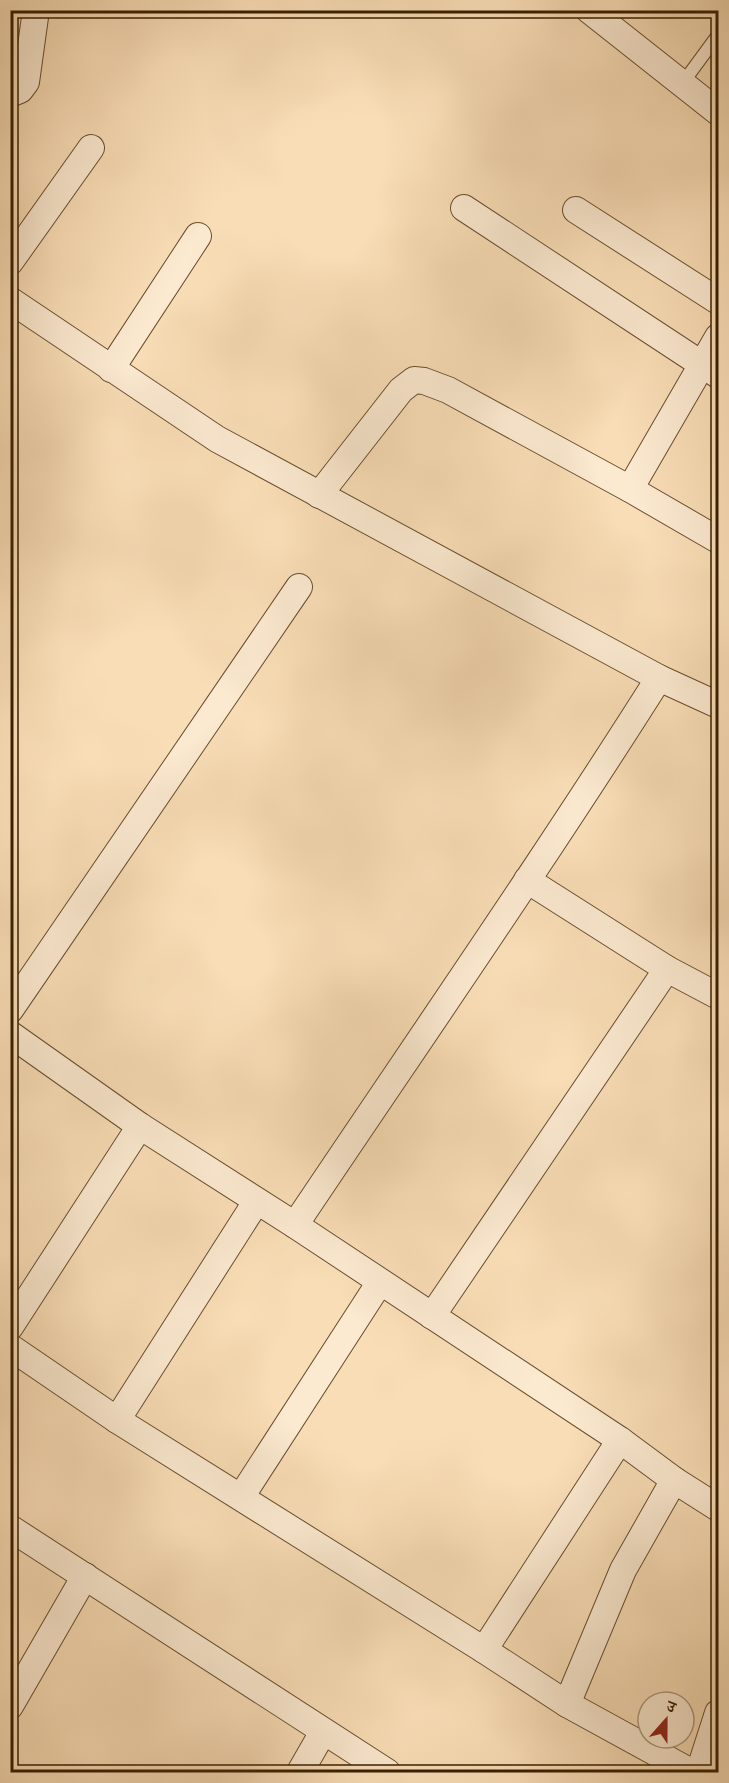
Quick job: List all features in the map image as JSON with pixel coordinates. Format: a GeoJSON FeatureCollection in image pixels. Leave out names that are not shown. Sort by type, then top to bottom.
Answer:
{"type":"FeatureCollection","features":[{"type":"Feature","properties":{"kind":"street"},"geometry":{"type":"LineString","coordinates":[[10,94],[20,90],[26,82],[36,10]]}},
{"type":"Feature","properties":{"kind":"street"},"geometry":{"type":"LineString","coordinates":[[589,10],[718,112]]}},
{"type":"Feature","properties":{"kind":"street"},"geometry":{"type":"LineString","coordinates":[[10,262],[91,148]]}},
{"type":"Feature","properties":{"kind":"street"},"geometry":{"type":"LineString","coordinates":[[464,208],[711,370]]}},
{"type":"Feature","properties":{"kind":"street"},"geometry":{"type":"LineString","coordinates":[[576,210],[718,302]]}},
{"type":"Feature","properties":{"kind":"street"},"geometry":{"type":"LineString","coordinates":[[111,369],[198,236]]}},
{"type":"Feature","properties":{"kind":"street"},"geometry":{"type":"LineString","coordinates":[[10,300],[217,439],[659,678],[718,705]]}},
{"type":"Feature","properties":{"kind":"street"},"geometry":{"type":"LineString","coordinates":[[630,489],[711,370],[718,338]]}},
{"type":"Feature","properties":{"kind":"street"},"geometry":{"type":"LineString","coordinates":[[319,495],[401,390],[414,380],[424,381],[448,390],[630,489],[718,540]]}},
{"type":"Feature","properties":{"kind":"street"},"geometry":{"type":"LineString","coordinates":[[10,1010],[299,587]]}},
{"type":"Feature","properties":{"kind":"street"},"geometry":{"type":"LineString","coordinates":[[295,1225],[527,880],[659,678]]}},
{"type":"Feature","properties":{"kind":"street"},"geometry":{"type":"LineString","coordinates":[[527,880],[668,969],[718,996]]}},
{"type":"Feature","properties":{"kind":"street"},"geometry":{"type":"LineString","coordinates":[[432,1316],[668,969]]}},
{"type":"Feature","properties":{"kind":"street"},"geometry":{"type":"LineString","coordinates":[[14,1044],[295,1225],[620,1440],[674,1480],[718,1508]]}},
{"type":"Feature","properties":{"kind":"street"},"geometry":{"type":"LineString","coordinates":[[10,1327],[140,1126]]}},
{"type":"Feature","properties":{"kind":"street"},"geometry":{"type":"LineString","coordinates":[[117,1420],[256,1202]]}},
{"type":"Feature","properties":{"kind":"street"},"geometry":{"type":"LineString","coordinates":[[241,1497],[380,1282]]}},
{"type":"Feature","properties":{"kind":"street"},"geometry":{"type":"LineString","coordinates":[[10,1347],[117,1420],[567,1704],[691,1773]]}},
{"type":"Feature","properties":{"kind":"street"},"geometry":{"type":"LineString","coordinates":[[484,1650],[620,1440]]}},
{"type":"Feature","properties":{"kind":"street"},"geometry":{"type":"LineString","coordinates":[[567,1704],[623,1570],[674,1480]]}},
{"type":"Feature","properties":{"kind":"street"},"geometry":{"type":"LineString","coordinates":[[10,1528],[387,1773]]}},
{"type":"Feature","properties":{"kind":"street"},"geometry":{"type":"LineString","coordinates":[[10,1706],[85,1576]]}},
{"type":"Feature","properties":{"kind":"street"},"geometry":{"type":"LineString","coordinates":[[699,1773],[718,1713]]}},
{"type":"Feature","properties":{"kind":"street"},"geometry":{"type":"LineString","coordinates":[[300,1773],[323,1732]]}},
{"type":"Feature","properties":{"kind":"lane"},"geometry":{"type":"LineString","coordinates":[[682,84],[718,35]]}}]}
